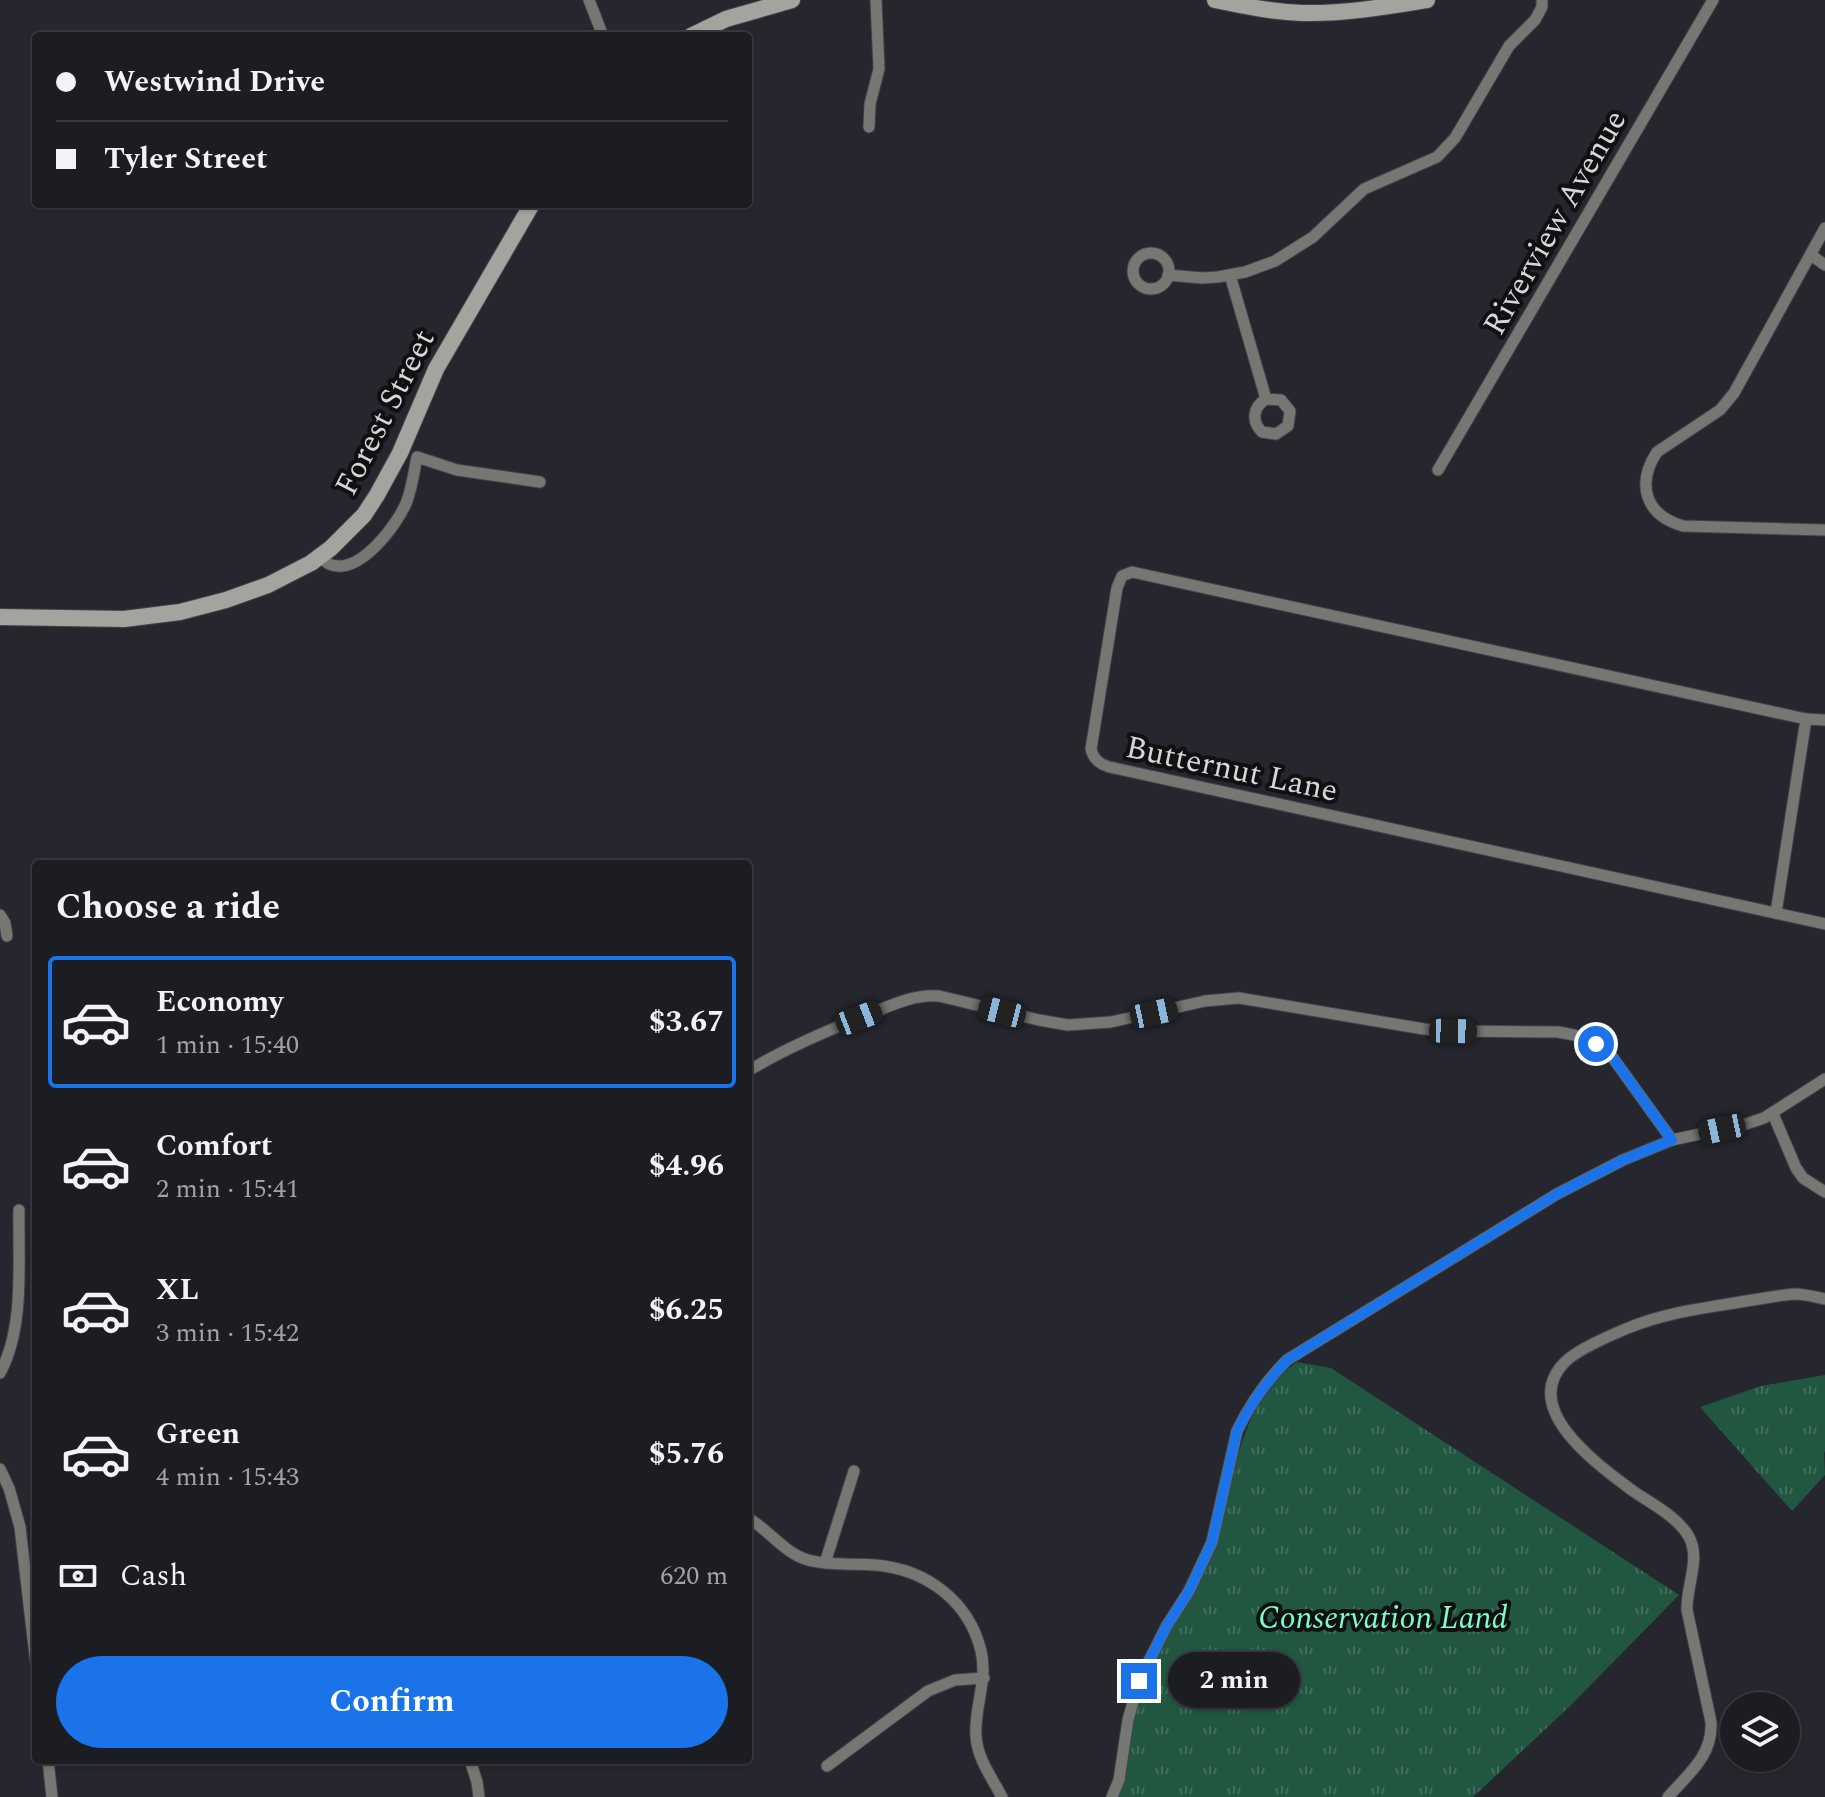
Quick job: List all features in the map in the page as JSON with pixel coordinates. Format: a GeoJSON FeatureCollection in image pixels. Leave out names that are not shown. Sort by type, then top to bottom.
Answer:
{"type":"FeatureCollection","features":[{"type":"Feature","properties":{"kind":"street"},"geometry":{"type":"LineString","coordinates":[[589,0],[601,32]]}},
{"type":"Feature","properties":{"kind":"street"},"geometry":{"type":"LineString","coordinates":[[699,32],[726,19],[792,0]]}},
{"type":"Feature","properties":{"kind":"street"},"geometry":{"type":"LineString","coordinates":[[869,127],[870,104],[879,69],[876,0]]}},
{"type":"Feature","properties":{"kind":"street"},"geometry":{"type":"LineString","coordinates":[[1215,0],[1300,13],[1427,0]]}},
{"type":"Feature","properties":{"kind":"street"},"geometry":{"type":"LineString","coordinates":[[1168,275],[1202,278],[1262,267],[1290,253],[1322,229],[1364,189],[1444,152],[1509,46],[1535,20],[1542,0]]}},
{"type":"Feature","properties":{"kind":"street","name":"Riverview Avenue"},"geometry":{"type":"LineString","coordinates":[[1438,470],[1713,0]]}},
{"type":"Feature","properties":{"kind":"street","name":"Forest Street"},"geometry":{"type":"LineString","coordinates":[[0,617],[124,619],[179,612],[268,585],[319,557],[364,515],[408,455],[436,369],[530,208]]}},
{"type":"Feature","properties":{"kind":"street"},"geometry":{"type":"LineString","coordinates":[[1825,228],[1734,393],[1720,410],[1657,452],[1647,469],[1645,488],[1658,513],[1665,520],[1683,526],[1825,530]]}},
{"type":"Feature","properties":{"kind":"street"},"geometry":{"type":"LineString","coordinates":[[1811,255],[1825,265]]}},
{"type":"Feature","properties":{"kind":"street"},"geometry":{"type":"LineString","coordinates":[[1230,275],[1266,399]]}},
{"type":"Feature","properties":{"kind":"street"},"geometry":{"type":"LineString","coordinates":[[319,557],[339,566],[357,560],[389,533],[406,502],[408,455],[457,470],[540,482]]}},
{"type":"Feature","properties":{"kind":"street","name":"Butternut Lane"},"geometry":{"type":"LineString","coordinates":[[1825,720],[1806,719],[1132,572],[1122,576],[1117,588],[1091,743],[1096,760],[1114,768],[1825,924]]}},
{"type":"Feature","properties":{"kind":"street"},"geometry":{"type":"LineString","coordinates":[[1776,913],[1806,719]]}},
{"type":"Feature","properties":{"kind":"street"},"geometry":{"type":"LineString","coordinates":[[0,915],[7,936]]}},
{"type":"Feature","properties":{"kind":"street"},"geometry":{"type":"LineString","coordinates":[[752,1069],[822,1033],[922,996],[939,996],[1048,1022],[1078,1025],[1111,1022],[1205,1001],[1239,998],[1424,1029],[1558,1032],[1581,1037],[1607,1052],[1672,1140]]}},
{"type":"Feature","properties":{"kind":"street"},"geometry":{"type":"LineString","coordinates":[[1112,1797],[1119,1780],[1128,1720],[1139,1681],[1166,1627],[1189,1591],[1212,1542],[1237,1431],[1270,1377],[1287,1360],[1557,1194],[1623,1160],[1672,1140],[1746,1124],[1773,1114],[1825,1079]]}},
{"type":"Feature","properties":{"kind":"street"},"geometry":{"type":"LineString","coordinates":[[1773,1114],[1796,1168],[1803,1178],[1825,1192]]}},
{"type":"Feature","properties":{"kind":"street"},"geometry":{"type":"LineString","coordinates":[[0,1373],[11,1349],[17,1320],[19,1210]]}},
{"type":"Feature","properties":{"kind":"street"},"geometry":{"type":"LineString","coordinates":[[1668,1797],[1705,1754],[1711,1734],[1687,1610],[1693,1547],[1678,1523],[1601,1468],[1575,1442],[1554,1411],[1550,1396],[1553,1381],[1560,1367],[1573,1356],[1626,1328],[1666,1314],[1793,1294],[1825,1299]]}},
{"type":"Feature","properties":{"kind":"street"},"geometry":{"type":"LineString","coordinates":[[0,1469],[20,1527],[32,1630]]}},
{"type":"Feature","properties":{"kind":"street"},"geometry":{"type":"LineString","coordinates":[[825,1563],[854,1471]]}},
{"type":"Feature","properties":{"kind":"street"},"geometry":{"type":"LineString","coordinates":[[752,1521],[797,1556],[825,1563],[905,1570],[941,1588],[959,1606],[976,1632],[984,1662],[976,1742],[982,1761],[1002,1797]]}},
{"type":"Feature","properties":{"kind":"street"},"geometry":{"type":"LineString","coordinates":[[827,1766],[928,1691],[955,1680],[984,1678]]}},
{"type":"Feature","properties":{"kind":"street"},"geometry":{"type":"LineString","coordinates":[[48,1764],[52,1797]]}},
{"type":"Feature","properties":{"kind":"street"},"geometry":{"type":"LineString","coordinates":[[471,1764],[479,1797]]}},
{"type":"Feature","properties":{"kind":"green space","name":"Conservation Land"},"geometry":{"type":"Polygon","coordinates":[[[1297,1362],[1331,1368],[1679,1595],[1570,1706],[1473,1797],[1118,1797],[1144,1685],[1165,1638],[1210,1559],[1247,1428],[1275,1382],[1297,1362]]]}},
{"type":"Feature","properties":{"kind":"green space"},"geometry":{"type":"Polygon","coordinates":[[[1825,1375],[1825,1475],[1792,1511],[1700,1407],[1761,1386],[1825,1375]]]}},
{"type":"Feature","properties":{"kind":"route"},"geometry":{"type":"LineString","coordinates":[[1139,1681],[1166,1627],[1189,1591],[1212,1542],[1237,1431],[1270,1377],[1287,1360],[1557,1194],[1623,1160],[1672,1140],[1613,1058],[1596,1044]]}}]}
